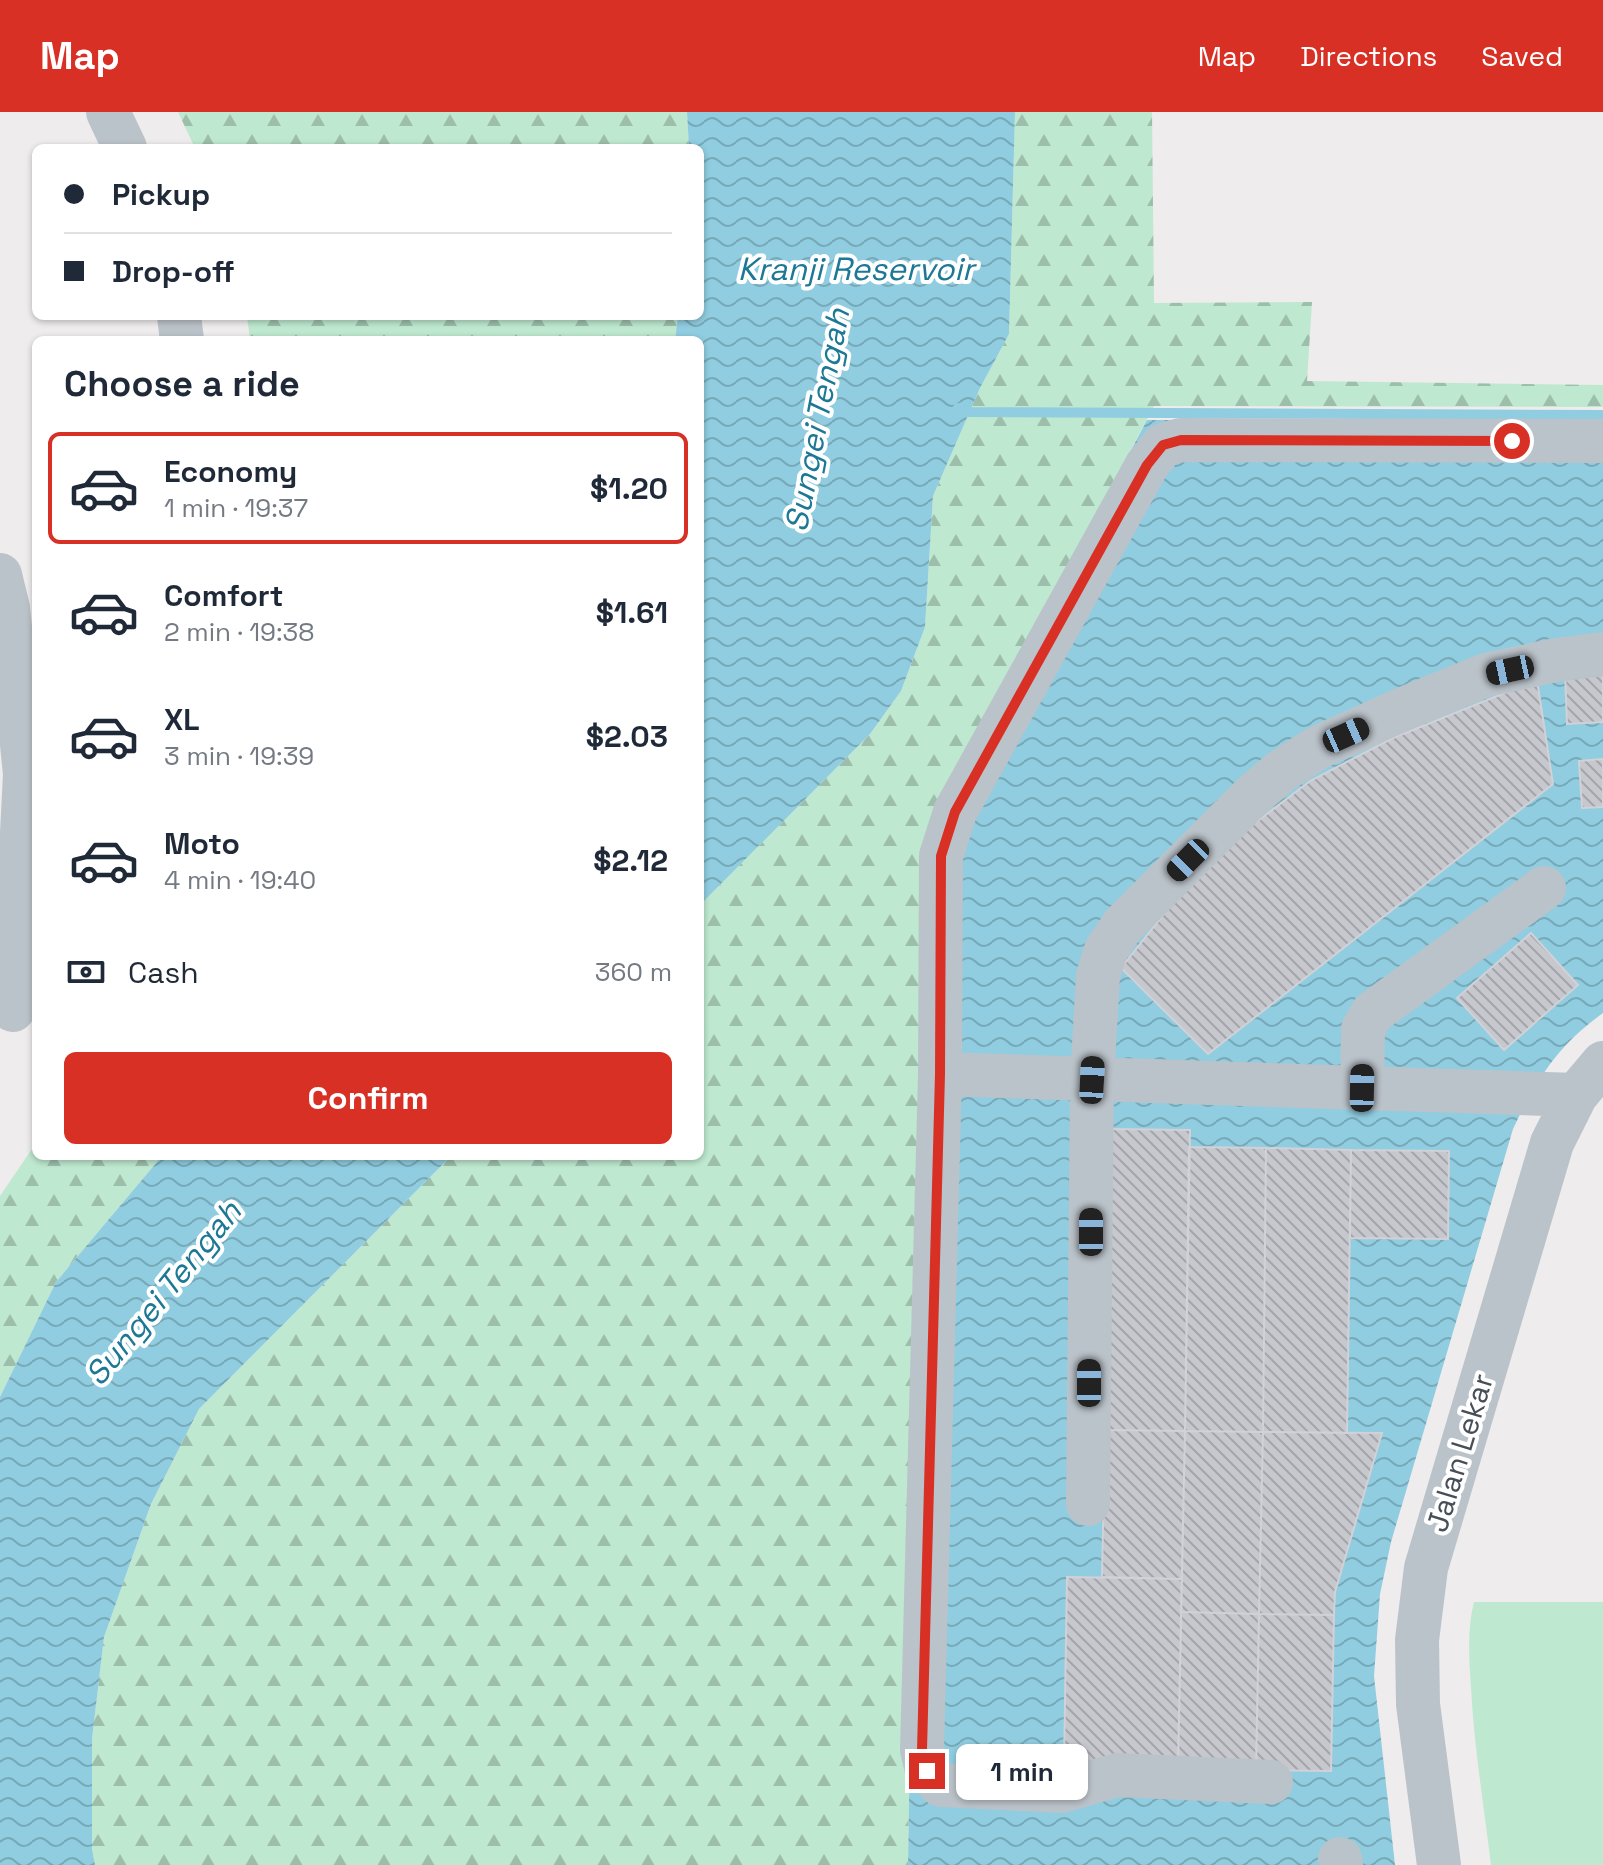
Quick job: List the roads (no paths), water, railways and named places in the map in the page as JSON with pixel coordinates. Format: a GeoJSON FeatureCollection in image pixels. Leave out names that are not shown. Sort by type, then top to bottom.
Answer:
{"type":"FeatureCollection","features":[{"type":"Feature","properties":{"kind":"street"},"geometry":{"type":"LineString","coordinates":[[108,112],[123,144]]}},
{"type":"Feature","properties":{"kind":"street"},"geometry":{"type":"LineString","coordinates":[[1271,1782],[1117,1775],[1062,1791],[941,1785],[927,1771],[922,1750],[940,1074],[941,856],[946,834],[955,812],[1131,493],[1163,445],[1181,440],[1603,441]]}},
{"type":"Feature","properties":{"kind":"street"},"geometry":{"type":"LineString","coordinates":[[0,575],[8,608],[25,774],[6,1021]]}},
{"type":"Feature","properties":{"kind":"street"},"geometry":{"type":"LineString","coordinates":[[1088,1504],[1092,1080],[1098,976],[1106,950],[1123,925],[1271,780],[1317,748],[1486,675],[1603,654]]}},
{"type":"Feature","properties":{"kind":"street"},"geometry":{"type":"LineString","coordinates":[[1362,1088],[1363,1029],[1372,1013],[1544,888]]}},
{"type":"Feature","properties":{"kind":"street"},"geometry":{"type":"LineString","coordinates":[[6,1021],[32,979]]}},
{"type":"Feature","properties":{"kind":"street"},"geometry":{"type":"LineString","coordinates":[[940,1074],[1362,1088],[1590,1079]]}},
{"type":"Feature","properties":{"kind":"street","name":"Jalan Lekar"},"geometry":{"type":"LineString","coordinates":[[1439,1865],[1418,1704],[1417,1640],[1426,1568],[1552,1143],[1590,1079]]}},
{"type":"Feature","properties":{"kind":"water","name":"Kranji Reservoir"},"geometry":{"type":"Polygon","coordinates":[[[687,112],[1015,112],[1009,334],[980,388],[933,496],[925,627],[901,691],[870,734],[704,901],[704,336],[676,336],[678,320],[704,320],[704,144],[689,144],[687,112]]]}},
{"type":"Feature","properties":{"kind":"water"},"geometry":{"type":"Polygon","coordinates":[[[1147,420],[1603,420],[1603,1013],[1573,1038],[1550,1065],[1513,1129],[1391,1542],[1380,1594],[1374,1676],[1395,1865],[908,1865],[925,836],[1147,420]]]}},
{"type":"Feature","properties":{"kind":"water","name":"Sungei Tengah"},"geometry":{"type":"Polygon","coordinates":[[[159,1160],[447,1160],[199,1409],[151,1504],[104,1637],[92,1739],[92,1849],[95,1865],[0,1865],[0,1397],[56,1282],[159,1160]]]}},
{"type":"Feature","properties":{"kind":"waterway"},"geometry":{"type":"LineString","coordinates":[[958,408],[969,412],[1603,415]]}}]}
